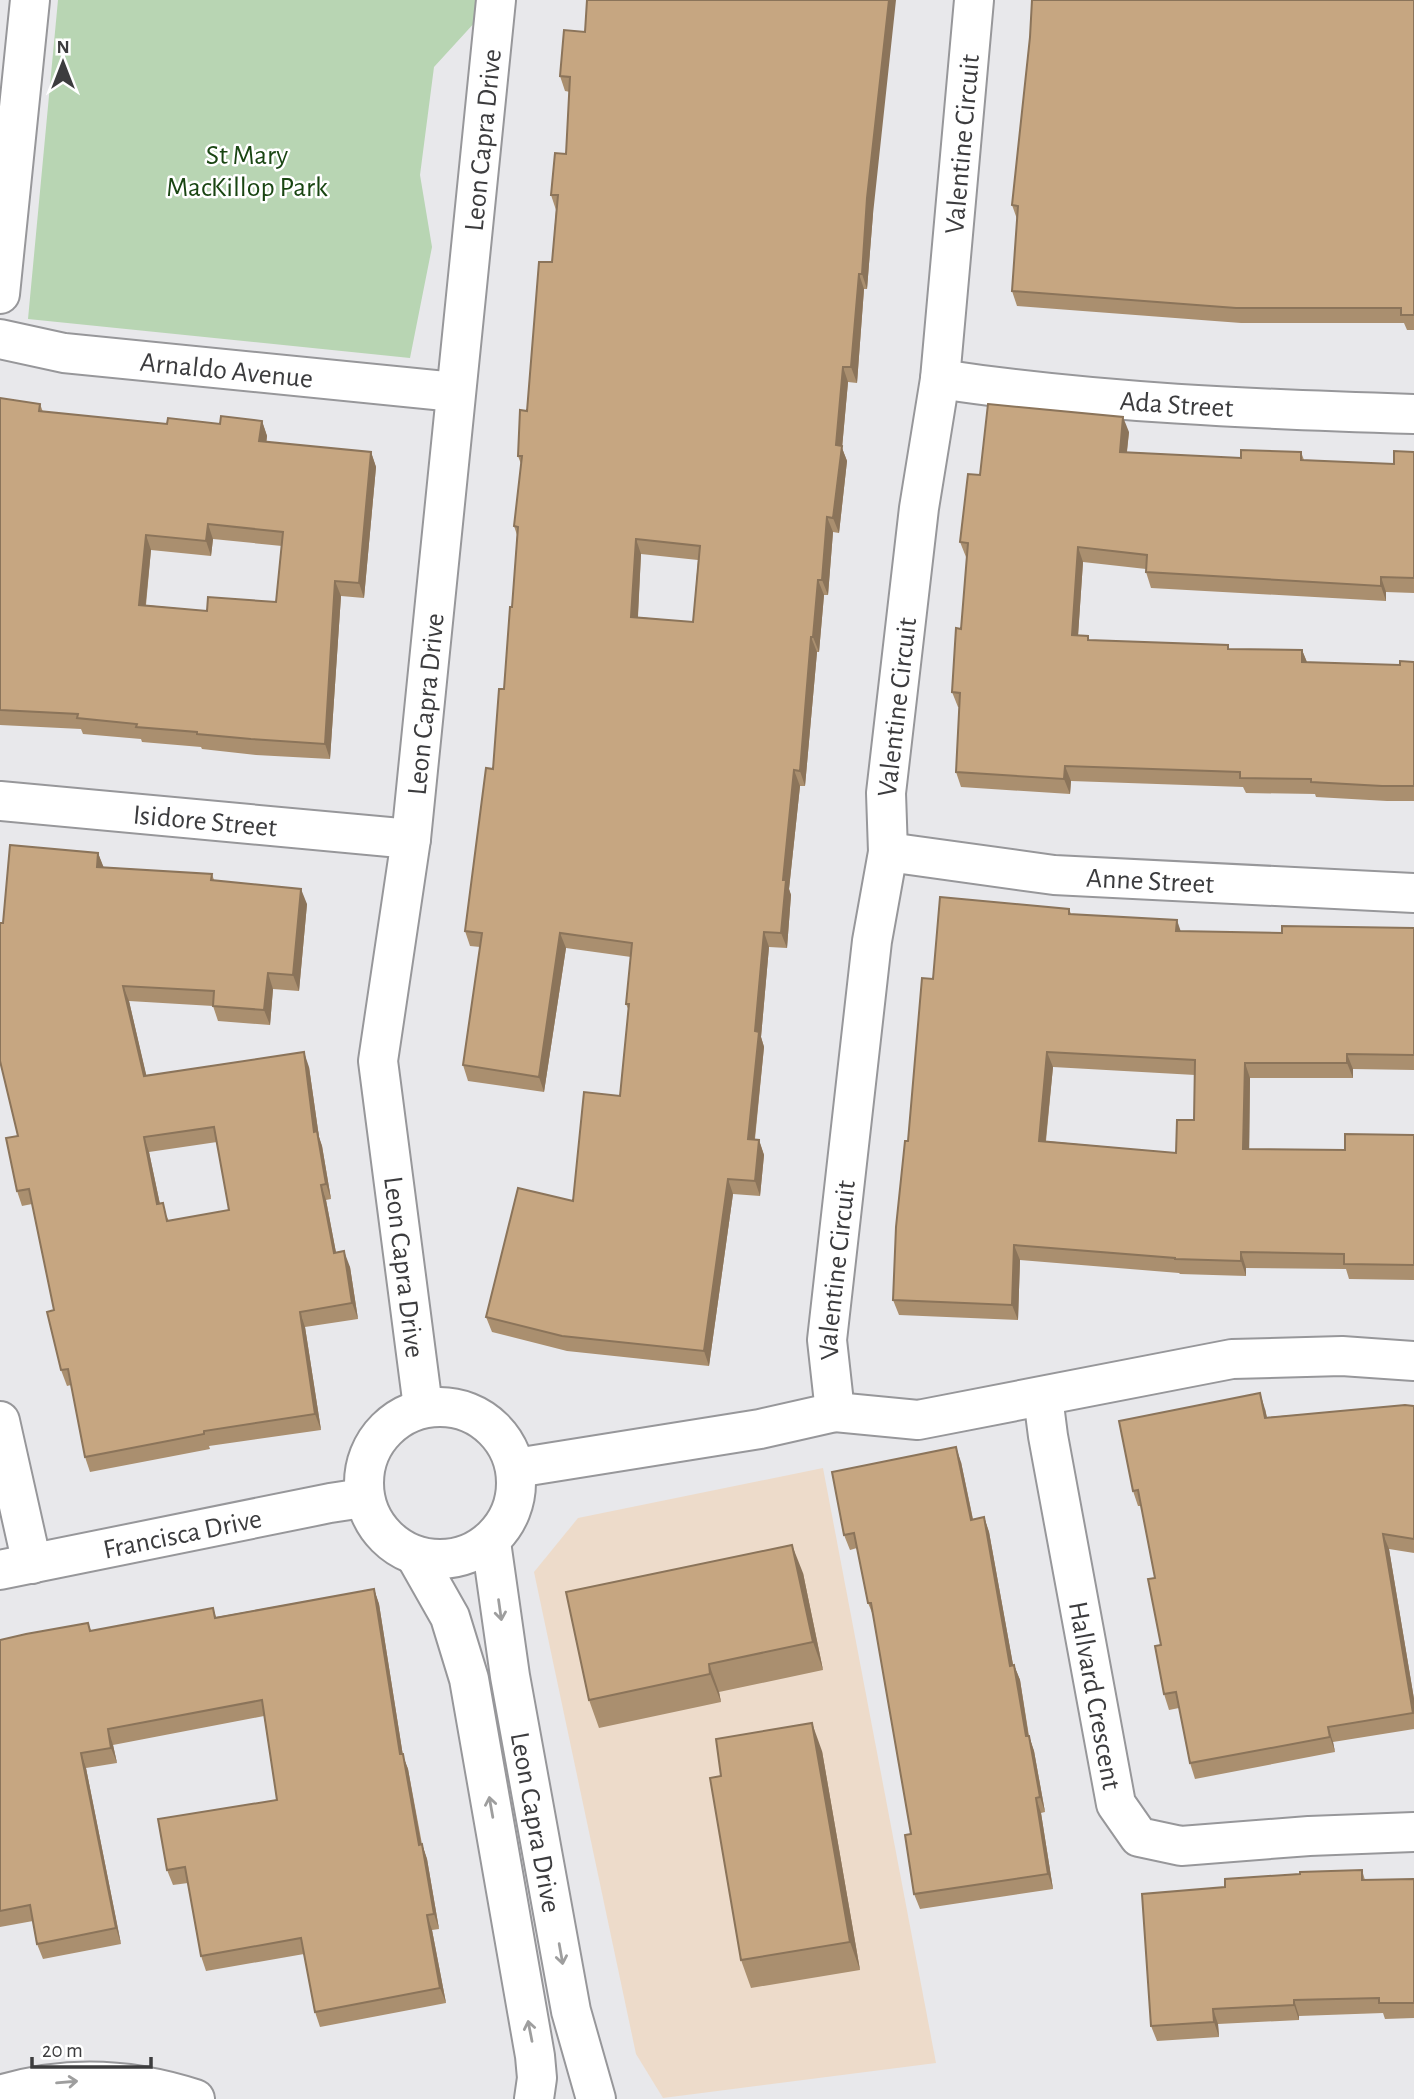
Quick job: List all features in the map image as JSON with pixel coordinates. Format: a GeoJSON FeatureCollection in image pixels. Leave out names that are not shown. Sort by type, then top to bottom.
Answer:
{"type":"FeatureCollection","features":[{"type":"Feature","properties":{"kind":"street"},"geometry":{"type":"LineString","coordinates":[[0,294],[30,0]]}},
{"type":"Feature","properties":{"kind":"street","name":"Leon Capra Drive"},"geometry":{"type":"LineString","coordinates":[[423,1407],[378,1062],[411,839],[496,0]]}},
{"type":"Feature","properties":{"kind":"street","name":"Valentine Circuit"},"geometry":{"type":"LineString","coordinates":[[835,1412],[827,1340],[872,941],[888,852],[886,793],[919,508],[940,379],[974,0]]}},
{"type":"Feature","properties":{"kind":"street","name":"Arnaldo Avenue"},"geometry":{"type":"LineString","coordinates":[[0,339],[65,353],[455,392]]}},
{"type":"Feature","properties":{"kind":"street","name":"Ada Street"},"geometry":{"type":"LineString","coordinates":[[940,379],[1013,390],[1208,408],[1414,414]]}},
{"type":"Feature","properties":{"kind":"street","name":"Isidore Street"},"geometry":{"type":"LineString","coordinates":[[0,801],[411,839]]}},
{"type":"Feature","properties":{"kind":"street","name":"Anne Street"},"geometry":{"type":"LineString","coordinates":[[888,852],[1054,876],[1414,893]]}},
{"type":"Feature","properties":{"kind":"street"},"geometry":{"type":"LineString","coordinates":[[516,1468],[760,1429],[835,1412],[918,1420],[1231,1359],[1342,1356],[1414,1361]]}},
{"type":"Feature","properties":{"kind":"street","name":"Hallvard Crescent"},"geometry":{"type":"LineString","coordinates":[[1043,1397],[1116,1804],[1139,1837],[1181,1846],[1309,1836],[1414,1832]]}},
{"type":"Feature","properties":{"kind":"street"},"geometry":{"type":"LineString","coordinates":[[423,1407],[454,1407],[482,1418],[504,1439],[516,1468],[513,1508],[491,1542],[455,1560],[416,1557],[381,1535],[363,1498],[365,1458],[388,1426],[423,1407]]}},
{"type":"Feature","properties":{"kind":"street"},"geometry":{"type":"LineString","coordinates":[[0,1421],[16,1567]]}},
{"type":"Feature","properties":{"kind":"street","name":"Francisca Drive"},"geometry":{"type":"LineString","coordinates":[[16,1567],[363,1498]]}},
{"type":"Feature","properties":{"kind":"street","name":"Leon Capra Drive"},"geometry":{"type":"LineString","coordinates":[[491,1542],[510,1676],[571,2011],[596,2099]]}},
{"type":"Feature","properties":{"kind":"street","name":"Leon Capra Drive"},"geometry":{"type":"LineString","coordinates":[[416,1557],[450,1617],[469,1679],[535,2056],[537,2078],[534,2099]]}},
{"type":"Feature","properties":{"kind":"street"},"geometry":{"type":"LineString","coordinates":[[0,2095],[69,2081],[118,2082],[166,2090],[195,2099]]}},
{"type":"Feature","properties":{"kind":"shaded area"},"geometry":{"type":"Polygon","coordinates":[[[823,1468],[936,2063],[663,2098],[636,2054],[534,1572],[578,1518],[823,1468]]]}},
{"type":"Feature","properties":{"kind":"green space","name":"St Mary MacKillop Park"},"geometry":{"type":"Polygon","coordinates":[[[58,0],[478,0],[477,20],[434,67],[420,175],[432,247],[410,358],[28,319],[58,0]]]}},
{"type":"Feature","properties":{"kind":"building"},"geometry":{"type":"Polygon","coordinates":[[[587,0],[889,0],[851,367],[843,367],[836,445],[842,446],[833,518],[827,517],[822,580],[818,580],[800,771],[794,770],[783,880],[786,880],[781,933],[764,932],[755,1031],[759,1032],[748,1139],[759,1140],[755,1181],[728,1179],[704,1351],[562,1336],[486,1317],[518,1188],[573,1201],[584,1092],[620,1096],[632,943],[560,933],[539,1077],[463,1065],[482,933],[465,931],[486,768],[493,769],[499,689],[504,689],[518,527],[514,526],[522,456],[518,456],[520,410],[527,411],[539,262],[552,262],[558,195],[551,195],[555,153],[566,154],[570,77],[560,76],[564,30],[585,32],[587,0]],[[636,539],[631,617],[693,622],[700,546],[636,539]]]}},
{"type":"Feature","properties":{"kind":"building"},"geometry":{"type":"Polygon","coordinates":[[[1032,0],[1414,0],[1414,315],[1401,315],[1401,308],[1236,308],[1012,291],[1018,206],[1012,205],[1032,0]]]}},
{"type":"Feature","properties":{"kind":"building"},"geometry":{"type":"Polygon","coordinates":[[[0,398],[40,404],[39,411],[167,424],[168,418],[220,424],[221,416],[262,421],[259,441],[371,452],[359,583],[335,581],[325,744],[136,727],[137,724],[77,718],[78,714],[0,710],[0,398]],[[208,524],[206,541],[146,535],[139,605],[207,611],[208,597],[276,602],[283,532],[208,524]]]}},
{"type":"Feature","properties":{"kind":"building"},"geometry":{"type":"Polygon","coordinates":[[[988,404],[1123,417],[1120,452],[1241,458],[1241,450],[1301,452],[1301,460],[1394,464],[1394,451],[1414,452],[1414,578],[1381,577],[1381,586],[1146,572],[1147,555],[1078,547],[1072,635],[1088,636],[1088,640],[1228,645],[1228,649],[1302,650],[1302,662],[1400,665],[1400,661],[1414,662],[1414,786],[1311,782],[1311,779],[1240,778],[1240,772],[1065,766],[1064,779],[956,772],[960,693],[952,692],[956,628],[961,629],[968,543],[960,542],[968,474],[980,475],[988,404]]]}},
{"type":"Feature","properties":{"kind":"building"},"geometry":{"type":"Polygon","coordinates":[[[10,845],[98,853],[97,867],[212,874],[211,880],[301,889],[293,975],[268,973],[264,1010],[213,1006],[214,991],[123,986],[144,1076],[304,1052],[314,1132],[317,1131],[326,1184],[321,1185],[334,1253],[344,1251],[352,1303],[300,1312],[315,1414],[204,1431],[204,1434],[85,1457],[68,1369],[61,1370],[47,1312],[54,1310],[29,1189],[17,1191],[6,1138],[18,1136],[0,1061],[0,923],[3,923],[10,845]],[[214,1127],[144,1137],[157,1204],[163,1203],[167,1221],[229,1210],[214,1127]]]}},
{"type":"Feature","properties":{"kind":"building"},"geometry":{"type":"Polygon","coordinates":[[[940,897],[1069,909],[1069,914],[1177,920],[1176,931],[1282,933],[1282,926],[1414,928],[1414,1055],[1347,1054],[1347,1063],[1245,1063],[1243,1149],[1345,1150],[1345,1134],[1414,1135],[1414,1265],[1344,1264],[1344,1254],[1241,1252],[1241,1261],[1175,1259],[1014,1245],[1012,1305],[893,1300],[896,1227],[905,1141],[908,1141],[922,978],[933,979],[940,897]],[[1047,1052],[1039,1141],[1176,1153],[1177,1120],[1194,1120],[1195,1060],[1047,1052]]]}},
{"type":"Feature","properties":{"kind":"building"},"geometry":{"type":"Polygon","coordinates":[[[1260,1393],[1265,1418],[1414,1406],[1414,1539],[1383,1534],[1413,1713],[1328,1727],[1330,1737],[1190,1763],[1176,1692],[1164,1694],[1155,1646],[1161,1645],[1148,1579],[1155,1578],[1138,1490],[1133,1491],[1119,1421],[1260,1393]]]}},
{"type":"Feature","properties":{"kind":"building"},"geometry":{"type":"Polygon","coordinates":[[[956,1447],[971,1520],[984,1517],[1010,1666],[1014,1665],[1040,1797],[1036,1798],[1048,1874],[914,1894],[905,1835],[911,1834],[871,1603],[868,1603],[854,1533],[844,1535],[832,1472],[956,1447]]]}},
{"type":"Feature","properties":{"kind":"building"},"geometry":{"type":"Polygon","coordinates":[[[792,1545],[813,1642],[709,1664],[710,1674],[589,1700],[566,1592],[792,1545]]]}},
{"type":"Feature","properties":{"kind":"building"},"geometry":{"type":"Polygon","coordinates":[[[374,1589],[400,1754],[403,1754],[434,1914],[427,1915],[440,1988],[315,2012],[301,1938],[201,1956],[185,1867],[167,1870],[158,1819],[277,1800],[262,1700],[108,1729],[111,1748],[81,1753],[116,1928],[37,1944],[30,1905],[0,1911],[0,1640],[88,1623],[90,1631],[213,1608],[215,1618],[374,1589]]]}},
{"type":"Feature","properties":{"kind":"building"},"geometry":{"type":"Polygon","coordinates":[[[812,1723],[850,1942],[741,1960],[710,1778],[721,1776],[716,1739],[812,1723]]]}},
{"type":"Feature","properties":{"kind":"building"},"geometry":{"type":"Polygon","coordinates":[[[1362,1870],[1362,1880],[1414,1879],[1414,2003],[1379,2003],[1379,1998],[1294,2000],[1294,2005],[1213,2009],[1214,2022],[1151,2026],[1142,1894],[1225,1887],[1225,1879],[1362,1870]]]}}]}
